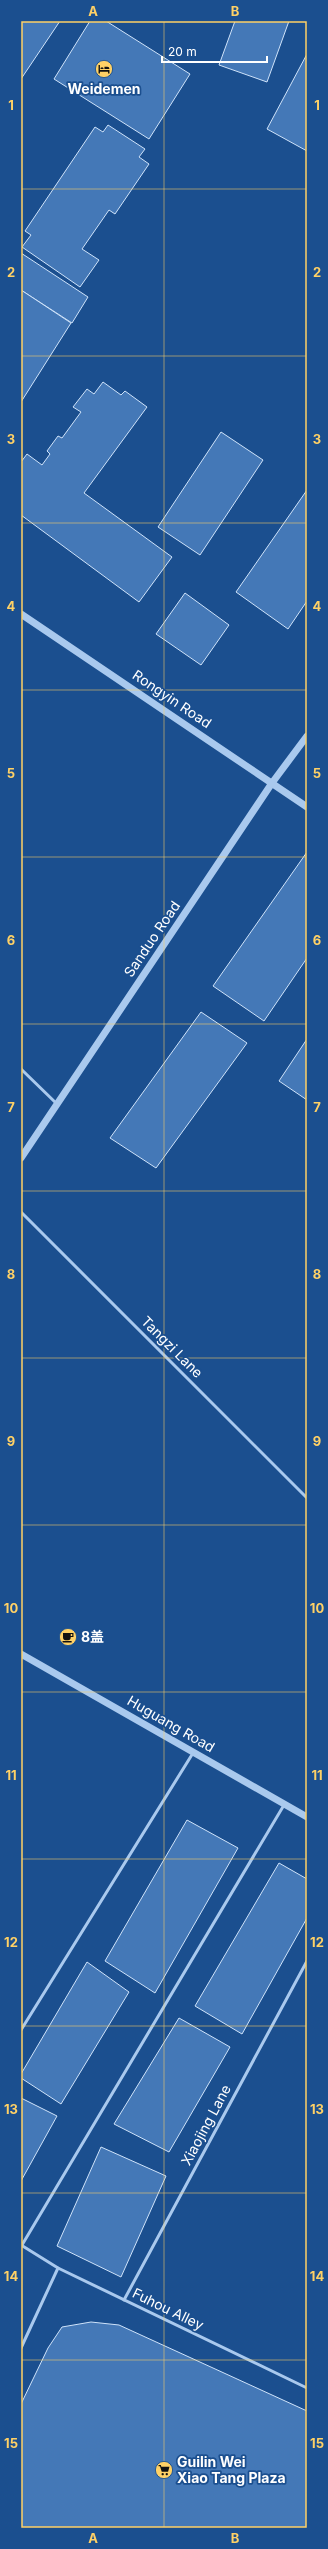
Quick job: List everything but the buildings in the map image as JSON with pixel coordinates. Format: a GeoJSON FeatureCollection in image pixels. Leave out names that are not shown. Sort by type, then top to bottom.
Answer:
{"type":"FeatureCollection","features":[{"type":"Feature","properties":{"kind":"street","name":"Rongyin Road"},"geometry":{"type":"LineString","coordinates":[[21,614],[307,807]]}},
{"type":"Feature","properties":{"kind":"street","name":"Sanduo Road"},"geometry":{"type":"LineString","coordinates":[[21,1158],[272,783],[307,736]]}},
{"type":"Feature","properties":{"kind":"street","name":"Huguang Road"},"geometry":{"type":"LineString","coordinates":[[21,1654],[307,1817]]}},
{"type":"Feature","properties":{"kind":"lane"},"geometry":{"type":"LineString","coordinates":[[21,1069],[57,1104]]}},
{"type":"Feature","properties":{"kind":"lane","name":"Tangzi Lane"},"geometry":{"type":"LineString","coordinates":[[21,1212],[307,1498]]}},
{"type":"Feature","properties":{"kind":"lane"},"geometry":{"type":"LineString","coordinates":[[21,2030],[194,1752]]}},
{"type":"Feature","properties":{"kind":"lane"},"geometry":{"type":"LineString","coordinates":[[21,2245],[285,1805]]}},
{"type":"Feature","properties":{"kind":"lane","name":"Xiaojing Lane"},"geometry":{"type":"LineString","coordinates":[[124,2300],[307,1961]]}},
{"type":"Feature","properties":{"kind":"lane","name":"Fuhou Alley"},"geometry":{"type":"LineString","coordinates":[[21,2245],[58,2268],[307,2388]]}},
{"type":"Feature","properties":{"kind":"lane"},"geometry":{"type":"LineString","coordinates":[[21,2348],[58,2268]]}},
{"type":"Feature","properties":{"kind":"place","name":"Weidemen"},"geometry":{"type":"Point","coordinates":[104,69]}},
{"type":"Feature","properties":{"kind":"place","name":"8盖"},"geometry":{"type":"Point","coordinates":[68,1637]}},
{"type":"Feature","properties":{"kind":"place","name":"Guilin Wei Xiao Tang Plaza"},"geometry":{"type":"Point","coordinates":[164,2470]}}]}
